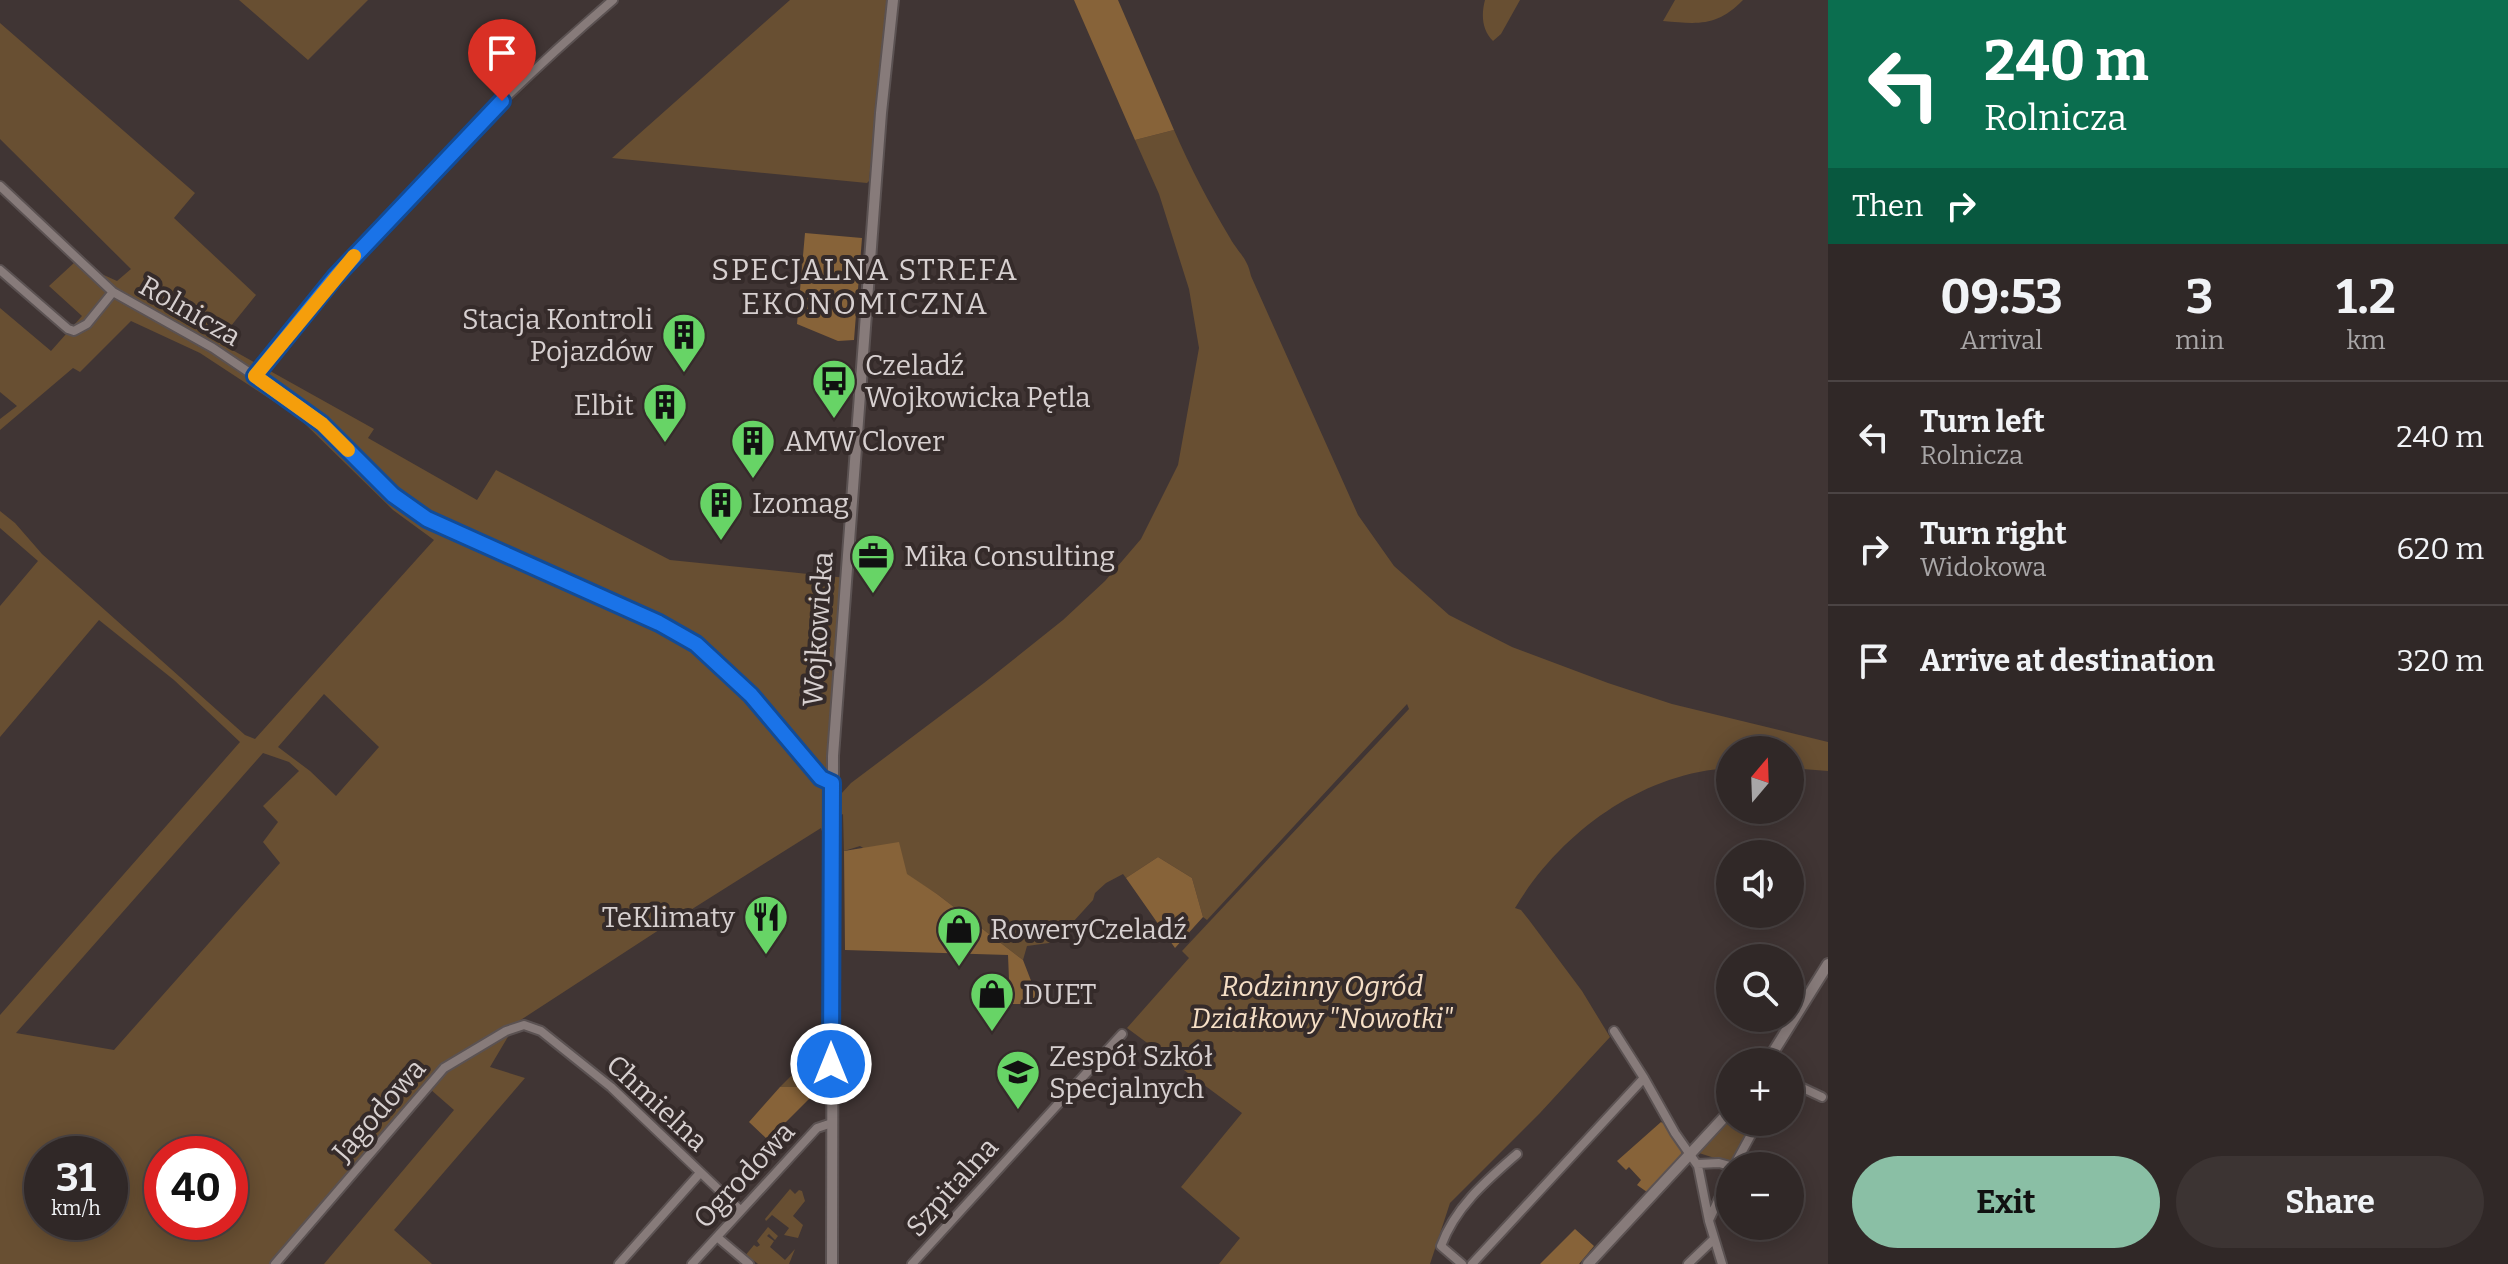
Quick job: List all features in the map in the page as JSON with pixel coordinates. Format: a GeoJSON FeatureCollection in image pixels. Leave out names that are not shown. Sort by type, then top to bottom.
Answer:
{"type":"FeatureCollection","features":[{"type":"Feature","properties":{"kind":"street"},"geometry":{"type":"LineString","coordinates":[[255,376],[335,277],[452,151],[541,61],[613,0]]}},
{"type":"Feature","properties":{"kind":"street","name":"Wojkowicka"},"geometry":{"type":"LineString","coordinates":[[832,1264],[832,783],[881,113],[893,0]]}},
{"type":"Feature","properties":{"kind":"street","name":"Rolnicza"},"geometry":{"type":"LineString","coordinates":[[0,186],[113,292],[177,326],[322,424],[393,495],[427,519],[659,623],[696,644],[751,695],[821,778],[832,783]]}},
{"type":"Feature","properties":{"kind":"street"},"geometry":{"type":"LineString","coordinates":[[0,270],[74,331],[87,324],[113,292]]}},
{"type":"Feature","properties":{"kind":"street"},"geometry":{"type":"LineString","coordinates":[[1776,1048],[1828,964]]}},
{"type":"Feature","properties":{"kind":"street","name":"Jagodowa"},"geometry":{"type":"LineString","coordinates":[[275,1264],[444,1068],[516,1026],[532,1026],[541,1031]]}},
{"type":"Feature","properties":{"kind":"street","name":"Chmielna"},"geometry":{"type":"LineString","coordinates":[[541,1031],[611,1087],[740,1210]]}},
{"type":"Feature","properties":{"kind":"street"},"geometry":{"type":"LineString","coordinates":[[1614,1031],[1694,1159],[1722,1264]]}},
{"type":"Feature","properties":{"kind":"street","name":"Szpitalna"},"geometry":{"type":"LineString","coordinates":[[912,1264],[1122,1034]]}},
{"type":"Feature","properties":{"kind":"street"},"geometry":{"type":"LineString","coordinates":[[1472,1264],[1644,1078]]}},
{"type":"Feature","properties":{"kind":"street"},"geometry":{"type":"LineString","coordinates":[[1804,1089],[1822,1097]]}},
{"type":"Feature","properties":{"kind":"street","name":"Ogrodowa"},"geometry":{"type":"LineString","coordinates":[[692,1264],[817,1128],[832,1123]]}},
{"type":"Feature","properties":{"kind":"street"},"geometry":{"type":"LineString","coordinates":[[1588,1264],[1694,1159],[1716,1130]]}},
{"type":"Feature","properties":{"kind":"street"},"geometry":{"type":"LineString","coordinates":[[1462,1264],[1441,1246],[1448,1227],[1480,1188],[1517,1154]]}},
{"type":"Feature","properties":{"kind":"street"},"geometry":{"type":"LineString","coordinates":[[1694,1159],[1716,1163]]}},
{"type":"Feature","properties":{"kind":"street"},"geometry":{"type":"LineString","coordinates":[[619,1264],[700,1173]]}},
{"type":"Feature","properties":{"kind":"street"},"geometry":{"type":"LineString","coordinates":[[1709,1221],[1716,1206]]}},
{"type":"Feature","properties":{"kind":"street"},"geometry":{"type":"LineString","coordinates":[[717,1237],[749,1264]]}},
{"type":"Feature","properties":{"kind":"street"},"geometry":{"type":"LineString","coordinates":[[1688,1264],[1714,1239]]}},
{"type":"Feature","properties":{"kind":"green space"},"geometry":{"type":"Polygon","coordinates":[[[239,0],[368,0],[308,60],[239,0]]]}},
{"type":"Feature","properties":{"kind":"green space"},"geometry":{"type":"Polygon","coordinates":[[[790,0],[888,0],[867,183],[612,158],[790,0]]]}},
{"type":"Feature","properties":{"kind":"green space"},"geometry":{"type":"Polygon","coordinates":[[[1485,0],[1520,0],[1501,34],[1493,41],[1483,22],[1485,0]]]}},
{"type":"Feature","properties":{"kind":"green space"},"geometry":{"type":"Polygon","coordinates":[[[1675,0],[1743,0],[1724,15],[1706,22],[1663,21],[1675,0]]]}},
{"type":"Feature","properties":{"kind":"green space","name":"Rodzinny Ogród Działkowy \"Nowotki\""},"geometry":{"type":"Polygon","coordinates":[[[0,23],[195,193],[174,218],[256,295],[218,342],[374,429],[368,438],[477,500],[496,470],[670,560],[847,578],[829,801],[1063,620],[1105,581],[1141,539],[1178,465],[1199,348],[1189,289],[1159,194],[1135,140],[1174,130],[1207,198],[1247,264],[1358,515],[1394,566],[1449,615],[1512,647],[1672,704],[1803,736],[1716,736],[1716,770],[1665,781],[1606,812],[1555,855],[1534,881],[1515,908],[1521,910],[1582,991],[1610,1037],[1450,1203],[1430,1264],[1219,1264],[1240,1238],[1181,1187],[1242,1113],[1127,1028],[1189,958],[1182,951],[1409,709],[1407,704],[1207,920],[1203,917],[1192,878],[1158,857],[1126,878],[1123,874],[1106,883],[1063,933],[1049,943],[1027,946],[1023,960],[937,894],[860,846],[844,851],[843,814],[826,825],[824,838],[821,828],[516,1023],[490,1067],[525,1078],[394,1230],[432,1264],[324,1264],[454,1110],[430,1089],[282,1264],[0,1264],[0,1015],[240,742],[174,680],[99,620],[0,737],[0,606],[38,561],[0,528],[0,511],[42,554],[245,735],[255,739],[434,540],[393,510],[299,418],[200,353],[131,321],[80,372],[73,368],[0,430],[0,419],[17,406],[0,392],[0,308],[51,351],[82,316],[49,286],[75,262],[117,281],[131,269],[0,139],[0,23]],[[324,694],[278,747],[336,796],[379,747],[324,694]],[[263,753],[16,1033],[114,1050],[280,863],[263,842],[278,822],[263,806],[299,771],[289,762],[263,753]]]}},
{"type":"Feature","properties":{"kind":"green space"},"geometry":{"type":"Polygon","coordinates":[[[1804,736],[1828,742],[1828,771],[1804,769],[1804,736]]]}},
{"type":"Feature","properties":{"kind":"green space"},"geometry":{"type":"Polygon","coordinates":[[[820,1047],[819,1089],[812,1096],[802,1087],[780,1087],[820,1047]]]}},
{"type":"Feature","properties":{"kind":"green space"},"geometry":{"type":"Polygon","coordinates":[[[1716,1134],[1748,1136],[1739,1152],[1716,1152],[1716,1158],[1699,1153],[1716,1134]]]}},
{"type":"Feature","properties":{"kind":"green space"},"geometry":{"type":"Polygon","coordinates":[[[790,1189],[795,1194],[802,1191],[805,1201],[793,1216],[803,1225],[798,1238],[784,1235],[789,1228],[772,1215],[765,1219],[790,1189]]]}},
{"type":"Feature","properties":{"kind":"green space"},"geometry":{"type":"Polygon","coordinates":[[[768,1227],[778,1236],[775,1240],[769,1234],[767,1236],[774,1241],[770,1247],[785,1260],[795,1249],[789,1264],[758,1264],[753,1260],[750,1264],[744,1257],[754,1245],[760,1245],[757,1241],[768,1227]]]}},
{"type":"Feature","properties":{"kind":"shaded area"},"geometry":{"type":"Polygon","coordinates":[[[1074,0],[1118,0],[1174,130],[1135,140],[1074,0]]]}},
{"type":"Feature","properties":{"kind":"shaded area"},"geometry":{"type":"Polygon","coordinates":[[[805,233],[862,238],[854,340],[838,341],[797,324],[805,233]]]}},
{"type":"Feature","properties":{"kind":"shaded area"},"geometry":{"type":"Polygon","coordinates":[[[899,842],[907,874],[1023,960],[1040,1004],[1010,1004],[1008,955],[845,950],[844,851],[899,842]]]}},
{"type":"Feature","properties":{"kind":"shaded area"},"geometry":{"type":"Polygon","coordinates":[[[1158,857],[1192,878],[1203,917],[1175,948],[1126,878],[1158,857]]]}},
{"type":"Feature","properties":{"kind":"shaded area"},"geometry":{"type":"Polygon","coordinates":[[[780,1087],[802,1087],[812,1096],[768,1140],[749,1122],[780,1087]]]}},
{"type":"Feature","properties":{"kind":"shaded area"},"geometry":{"type":"Polygon","coordinates":[[[1661,1122],[1675,1137],[1682,1156],[1647,1192],[1637,1185],[1641,1180],[1629,1167],[1626,1170],[1617,1161],[1661,1122]]]}},
{"type":"Feature","properties":{"kind":"shaded area"},"geometry":{"type":"Polygon","coordinates":[[[1575,1229],[1594,1246],[1579,1264],[1540,1264],[1575,1229]]]}},
{"type":"Feature","properties":{"kind":"slow traffic"},"geometry":{"type":"LineString","coordinates":[[348,450],[322,424],[255,376],[354,256]]}},
{"type":"Feature","properties":{"kind":"place","name":"Stacja Kontroli Pojazdów"},"geometry":{"type":"Point","coordinates":[684,374]}},
{"type":"Feature","properties":{"kind":"place","name":"Czeladź Wojkowicka Pętla"},"geometry":{"type":"Point","coordinates":[834,420]}},
{"type":"Feature","properties":{"kind":"place","name":"Elbit"},"geometry":{"type":"Point","coordinates":[665,444]}},
{"type":"Feature","properties":{"kind":"place","name":"AMW Clover"},"geometry":{"type":"Point","coordinates":[753,480]}},
{"type":"Feature","properties":{"kind":"place","name":"Izomag"},"geometry":{"type":"Point","coordinates":[721,542]}},
{"type":"Feature","properties":{"kind":"place","name":"Mika Consulting"},"geometry":{"type":"Point","coordinates":[873,595]}},
{"type":"Feature","properties":{"kind":"place","name":"TeKlimaty"},"geometry":{"type":"Point","coordinates":[766,956]}},
{"type":"Feature","properties":{"kind":"place","name":"RoweryCzeladź"},"geometry":{"type":"Point","coordinates":[959,968]}},
{"type":"Feature","properties":{"kind":"place","name":"DUET"},"geometry":{"type":"Point","coordinates":[992,1033]}},
{"type":"Feature","properties":{"kind":"place","name":"Zespół Szkół Specjalnych"},"geometry":{"type":"Point","coordinates":[1018,1111]}},
{"type":"Feature","properties":{"kind":"district","name":"SPECJALNA STREFA EKONOMICZNA"},"geometry":{"type":"Point","coordinates":[865,287]}},
{"type":"Feature","properties":{"kind":"route"},"geometry":{"type":"LineString","coordinates":[[502,101],[335,277],[255,376],[322,424],[393,495],[427,519],[659,623],[696,644],[751,695],[821,778],[832,783],[831,1064]]}}]}
